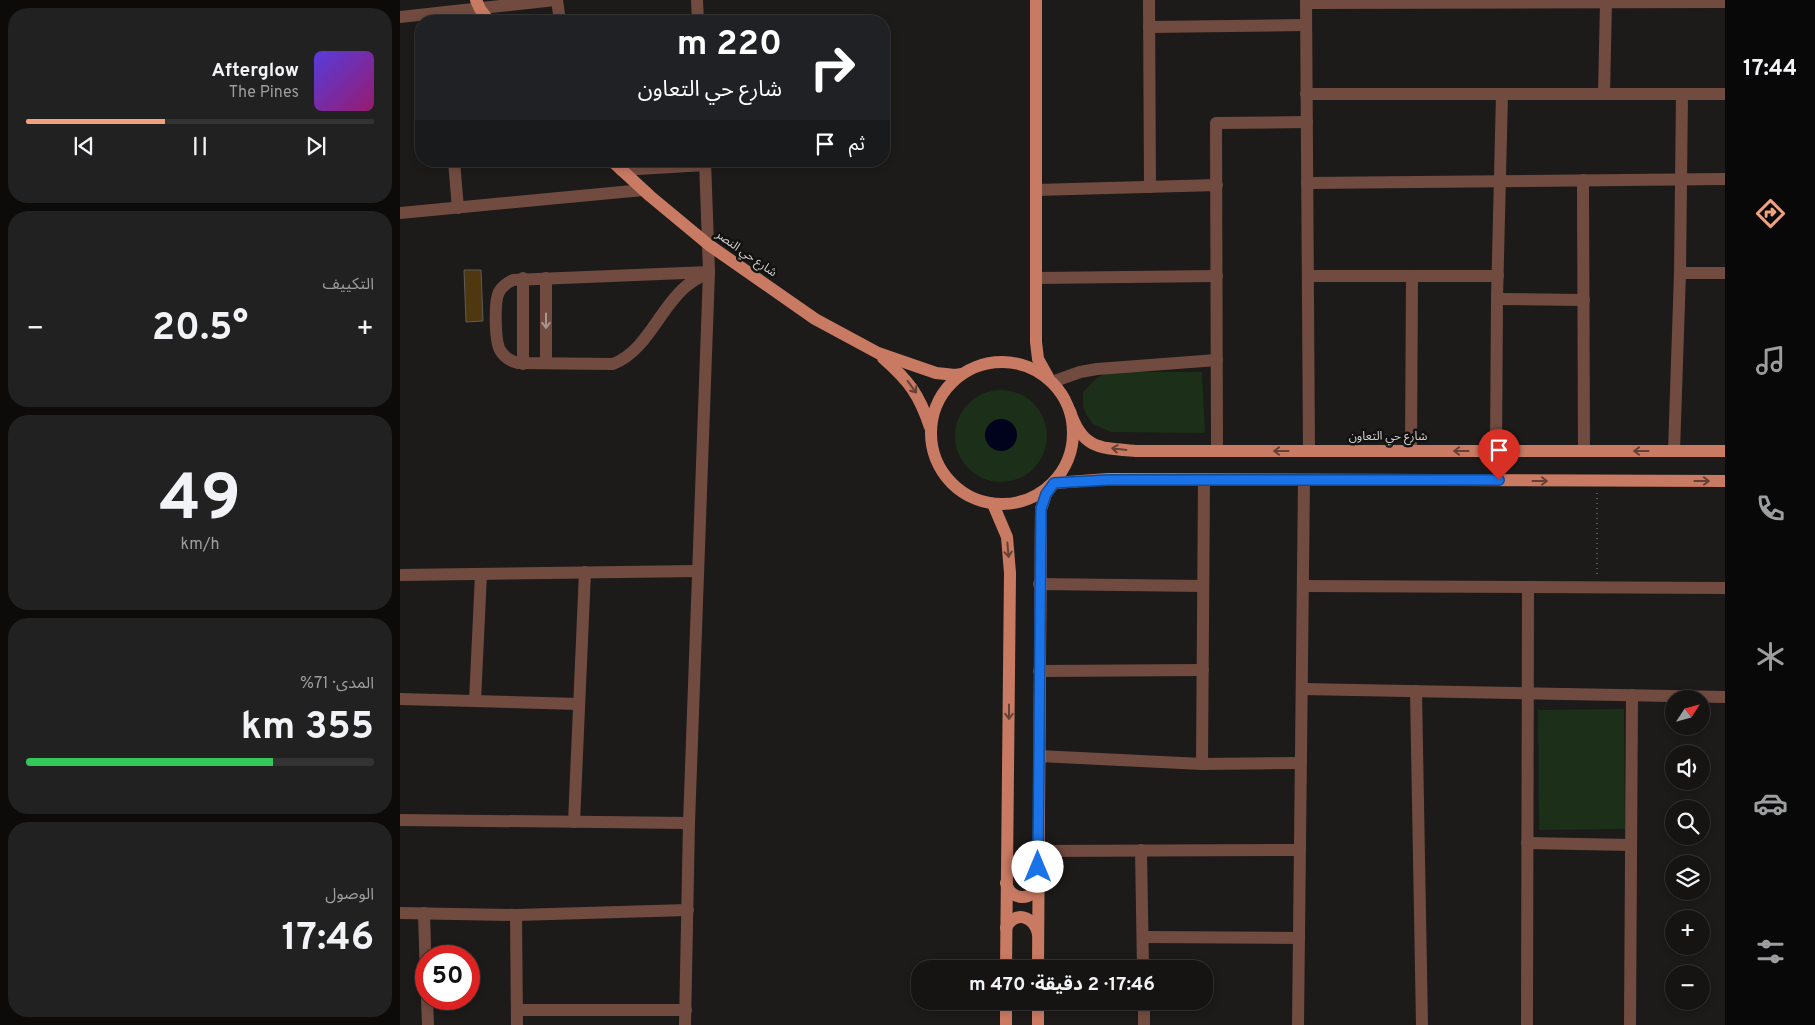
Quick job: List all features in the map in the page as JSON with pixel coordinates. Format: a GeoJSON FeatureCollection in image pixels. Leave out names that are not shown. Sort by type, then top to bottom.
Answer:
{"type":"FeatureCollection","features":[{"type":"Feature","properties":{"kind":"main road"},"geometry":{"type":"LineString","coordinates":[[468,0],[478,5]]}},
{"type":"Feature","properties":{"kind":"main road"},"geometry":{"type":"LineString","coordinates":[[1036,0],[1036,342],[1041,366],[1063,395],[1070,411],[1073,426],[1070,456],[1063,470],[1046,494],[1041,509],[1039,584],[1038,960]]}},
{"type":"Feature","properties":{"kind":"main road","name":"شارع حي النصر"},"geometry":{"type":"LineString","coordinates":[[629,167],[643,190],[709,246],[815,319],[878,353]]}},
{"type":"Feature","properties":{"kind":"main road"},"geometry":{"type":"LineString","coordinates":[[1017,364],[1027,361],[1033,355],[1036,342]]}},
{"type":"Feature","properties":{"kind":"main road"},"geometry":{"type":"LineString","coordinates":[[878,353],[936,373],[963,374]]}},
{"type":"Feature","properties":{"kind":"main road"},"geometry":{"type":"LineString","coordinates":[[878,353],[910,383],[923,405],[931,431],[933,448],[939,465],[948,479],[961,491],[976,500],[993,504],[1007,504],[1026,500],[1044,491],[1054,483],[1101,480],[1725,481]]}},
{"type":"Feature","properties":{"kind":"main road"},"geometry":{"type":"LineString","coordinates":[[931,431],[935,409],[946,389],[963,374],[985,364],[996,362],[1032,368],[1052,382]]}},
{"type":"Feature","properties":{"kind":"main road","name":"شارع حي التعاون"},"geometry":{"type":"LineString","coordinates":[[1070,411],[1075,425],[1087,440],[1105,447],[1136,451],[1725,451]]}},
{"type":"Feature","properties":{"kind":"main road"},"geometry":{"type":"LineString","coordinates":[[993,504],[1007,537],[1010,573],[1006,960]]}},
{"type":"Feature","properties":{"kind":"main road"},"geometry":{"type":"LineString","coordinates":[[1006,883],[1011,893],[1020,898],[1025,898],[1034,893],[1038,884]]}},
{"type":"Feature","properties":{"kind":"main road"},"geometry":{"type":"LineString","coordinates":[[1006,928],[1012,920],[1022,917],[1031,920],[1038,934]]}},
{"type":"Feature","properties":{"kind":"main road"},"geometry":{"type":"LineString","coordinates":[[1006,1010],[1006,1025]]}},
{"type":"Feature","properties":{"kind":"main road"},"geometry":{"type":"LineString","coordinates":[[1038,1010],[1038,1025]]}},
{"type":"Feature","properties":{"kind":"street"},"geometry":{"type":"LineString","coordinates":[[446,15],[478,5],[556,0],[559,15]]}},
{"type":"Feature","properties":{"kind":"street"},"geometry":{"type":"LineString","coordinates":[[697,0],[698,15]]}},
{"type":"Feature","properties":{"kind":"street"},"geometry":{"type":"LineString","coordinates":[[1149,0],[1150,187]]}},
{"type":"Feature","properties":{"kind":"street"},"geometry":{"type":"LineString","coordinates":[[1309,451],[1306,2],[1725,2]]}},
{"type":"Feature","properties":{"kind":"street"},"geometry":{"type":"LineString","coordinates":[[1604,94],[1606,2]]}},
{"type":"Feature","properties":{"kind":"street"},"geometry":{"type":"LineString","coordinates":[[400,17],[415,17]]}},
{"type":"Feature","properties":{"kind":"street"},"geometry":{"type":"LineString","coordinates":[[1149,27],[1306,25]]}},
{"type":"Feature","properties":{"kind":"street"},"geometry":{"type":"LineString","coordinates":[[1306,94],[1725,94]]}},
{"type":"Feature","properties":{"kind":"street"},"geometry":{"type":"LineString","coordinates":[[1496,451],[1497,299],[1502,94]]}},
{"type":"Feature","properties":{"kind":"street"},"geometry":{"type":"LineString","coordinates":[[1674,451],[1680,273],[1682,94]]}},
{"type":"Feature","properties":{"kind":"street"},"geometry":{"type":"LineString","coordinates":[[1217,451],[1216,123],[1307,122]]}},
{"type":"Feature","properties":{"kind":"street"},"geometry":{"type":"LineString","coordinates":[[455,167],[458,208]]}},
{"type":"Feature","properties":{"kind":"street"},"geometry":{"type":"LineString","coordinates":[[685,1025],[689,823],[709,272],[705,167]]}},
{"type":"Feature","properties":{"kind":"street"},"geometry":{"type":"LineString","coordinates":[[1307,183],[1725,179]]}},
{"type":"Feature","properties":{"kind":"street"},"geometry":{"type":"LineString","coordinates":[[1583,180],[1584,451]]}},
{"type":"Feature","properties":{"kind":"street"},"geometry":{"type":"LineString","coordinates":[[1036,190],[1216,185]]}},
{"type":"Feature","properties":{"kind":"street"},"geometry":{"type":"LineString","coordinates":[[400,214],[643,190]]}},
{"type":"Feature","properties":{"kind":"street"},"geometry":{"type":"LineString","coordinates":[[709,272],[683,288],[645,339],[623,360],[612,364],[522,364],[508,359],[500,350],[496,303],[499,291],[513,280],[523,278],[709,272]]}},
{"type":"Feature","properties":{"kind":"street"},"geometry":{"type":"LineString","coordinates":[[1680,273],[1725,273]]}},
{"type":"Feature","properties":{"kind":"street"},"geometry":{"type":"LineString","coordinates":[[1036,278],[1217,276]]}},
{"type":"Feature","properties":{"kind":"street"},"geometry":{"type":"LineString","coordinates":[[1308,276],[1498,276]]}},
{"type":"Feature","properties":{"kind":"street"},"geometry":{"type":"LineString","coordinates":[[1411,451],[1412,276]]}},
{"type":"Feature","properties":{"kind":"street"},"geometry":{"type":"LineString","coordinates":[[522,364],[523,278]]}},
{"type":"Feature","properties":{"kind":"street"},"geometry":{"type":"LineString","coordinates":[[546,278],[546,364]]}},
{"type":"Feature","properties":{"kind":"street"},"geometry":{"type":"LineString","coordinates":[[1497,299],[1584,300]]}},
{"type":"Feature","properties":{"kind":"street"},"geometry":{"type":"LineString","coordinates":[[1052,382],[1080,372],[1217,360]]}},
{"type":"Feature","properties":{"kind":"street"},"geometry":{"type":"LineString","coordinates":[[1202,764],[1204,480]]}},
{"type":"Feature","properties":{"kind":"street"},"geometry":{"type":"LineString","coordinates":[[1298,1025],[1304,480]]}},
{"type":"Feature","properties":{"kind":"street"},"geometry":{"type":"LineString","coordinates":[[400,575],[698,570]]}},
{"type":"Feature","properties":{"kind":"street"},"geometry":{"type":"LineString","coordinates":[[574,822],[584,572]]}},
{"type":"Feature","properties":{"kind":"street"},"geometry":{"type":"LineString","coordinates":[[475,701],[481,574]]}},
{"type":"Feature","properties":{"kind":"street"},"geometry":{"type":"LineString","coordinates":[[1039,584],[1204,586]]}},
{"type":"Feature","properties":{"kind":"street"},"geometry":{"type":"LineString","coordinates":[[1303,586],[1725,588]]}},
{"type":"Feature","properties":{"kind":"street"},"geometry":{"type":"LineString","coordinates":[[1527,1025],[1528,587]]}},
{"type":"Feature","properties":{"kind":"street"},"geometry":{"type":"LineString","coordinates":[[1039,671],[1203,670]]}},
{"type":"Feature","properties":{"kind":"street"},"geometry":{"type":"LineString","coordinates":[[1302,689],[1725,697]]}},
{"type":"Feature","properties":{"kind":"street"},"geometry":{"type":"LineString","coordinates":[[1416,691],[1422,1025]]}},
{"type":"Feature","properties":{"kind":"street"},"geometry":{"type":"LineString","coordinates":[[1630,1025],[1632,695]]}},
{"type":"Feature","properties":{"kind":"street"},"geometry":{"type":"LineString","coordinates":[[400,699],[579,704]]}},
{"type":"Feature","properties":{"kind":"street"},"geometry":{"type":"LineString","coordinates":[[1039,756],[1202,764],[1301,763]]}},
{"type":"Feature","properties":{"kind":"street"},"geometry":{"type":"LineString","coordinates":[[400,820],[689,823]]}},
{"type":"Feature","properties":{"kind":"street"},"geometry":{"type":"LineString","coordinates":[[1527,843],[1631,845]]}},
{"type":"Feature","properties":{"kind":"street"},"geometry":{"type":"LineString","coordinates":[[1141,850],[1144,960]]}},
{"type":"Feature","properties":{"kind":"street"},"geometry":{"type":"LineString","coordinates":[[1038,851],[1300,850]]}},
{"type":"Feature","properties":{"kind":"street"},"geometry":{"type":"LineString","coordinates":[[400,913],[516,915],[688,910]]}},
{"type":"Feature","properties":{"kind":"street"},"geometry":{"type":"LineString","coordinates":[[424,913],[425,945]]}},
{"type":"Feature","properties":{"kind":"street"},"geometry":{"type":"LineString","coordinates":[[516,915],[517,1025]]}},
{"type":"Feature","properties":{"kind":"street"},"geometry":{"type":"LineString","coordinates":[[1143,937],[1299,938]]}},
{"type":"Feature","properties":{"kind":"street"},"geometry":{"type":"LineString","coordinates":[[427,1010],[428,1025]]}},
{"type":"Feature","properties":{"kind":"street"},"geometry":{"type":"LineString","coordinates":[[517,1010],[686,1010]]}},
{"type":"Feature","properties":{"kind":"street"},"geometry":{"type":"LineString","coordinates":[[1144,1010],[1144,1025]]}},
{"type":"Feature","properties":{"kind":"path"},"geometry":{"type":"LineString","coordinates":[[1597,481],[1597,587]]}},
{"type":"Feature","properties":{"kind":"green space"},"geometry":{"type":"Polygon","coordinates":[[[1107,372],[1202,372],[1205,433],[1111,432],[1093,424],[1083,406],[1083,392],[1097,378],[1107,372]]]}},
{"type":"Feature","properties":{"kind":"green space"},"geometry":{"type":"Polygon","coordinates":[[[1001,390],[1019,393],[1034,403],[1044,418],[1047,436],[1044,454],[1034,469],[1019,479],[1001,482],[983,479],[968,469],[958,454],[955,436],[958,418],[968,403],[983,393],[1001,390]]]}},
{"type":"Feature","properties":{"kind":"green space"},"geometry":{"type":"Polygon","coordinates":[[[1624,709],[1625,829],[1539,830],[1538,710],[1624,709]]]}},
{"type":"Feature","properties":{"kind":"water"},"geometry":{"type":"Polygon","coordinates":[[[1001,419],[1007,420],[1012,424],[1016,429],[1016,441],[1012,446],[1007,450],[1001,451],[995,450],[990,446],[986,441],[985,435],[986,429],[990,424],[995,420],[1001,419]]]}},
{"type":"Feature","properties":{"kind":"building"},"geometry":{"type":"Polygon","coordinates":[[[464,270],[481,270],[483,321],[466,322],[464,270]]]}},
{"type":"Feature","properties":{"kind":"route"},"geometry":{"type":"LineString","coordinates":[[1038,867],[1041,509],[1046,494],[1054,483],[1081,480],[1499,480]]}}]}
